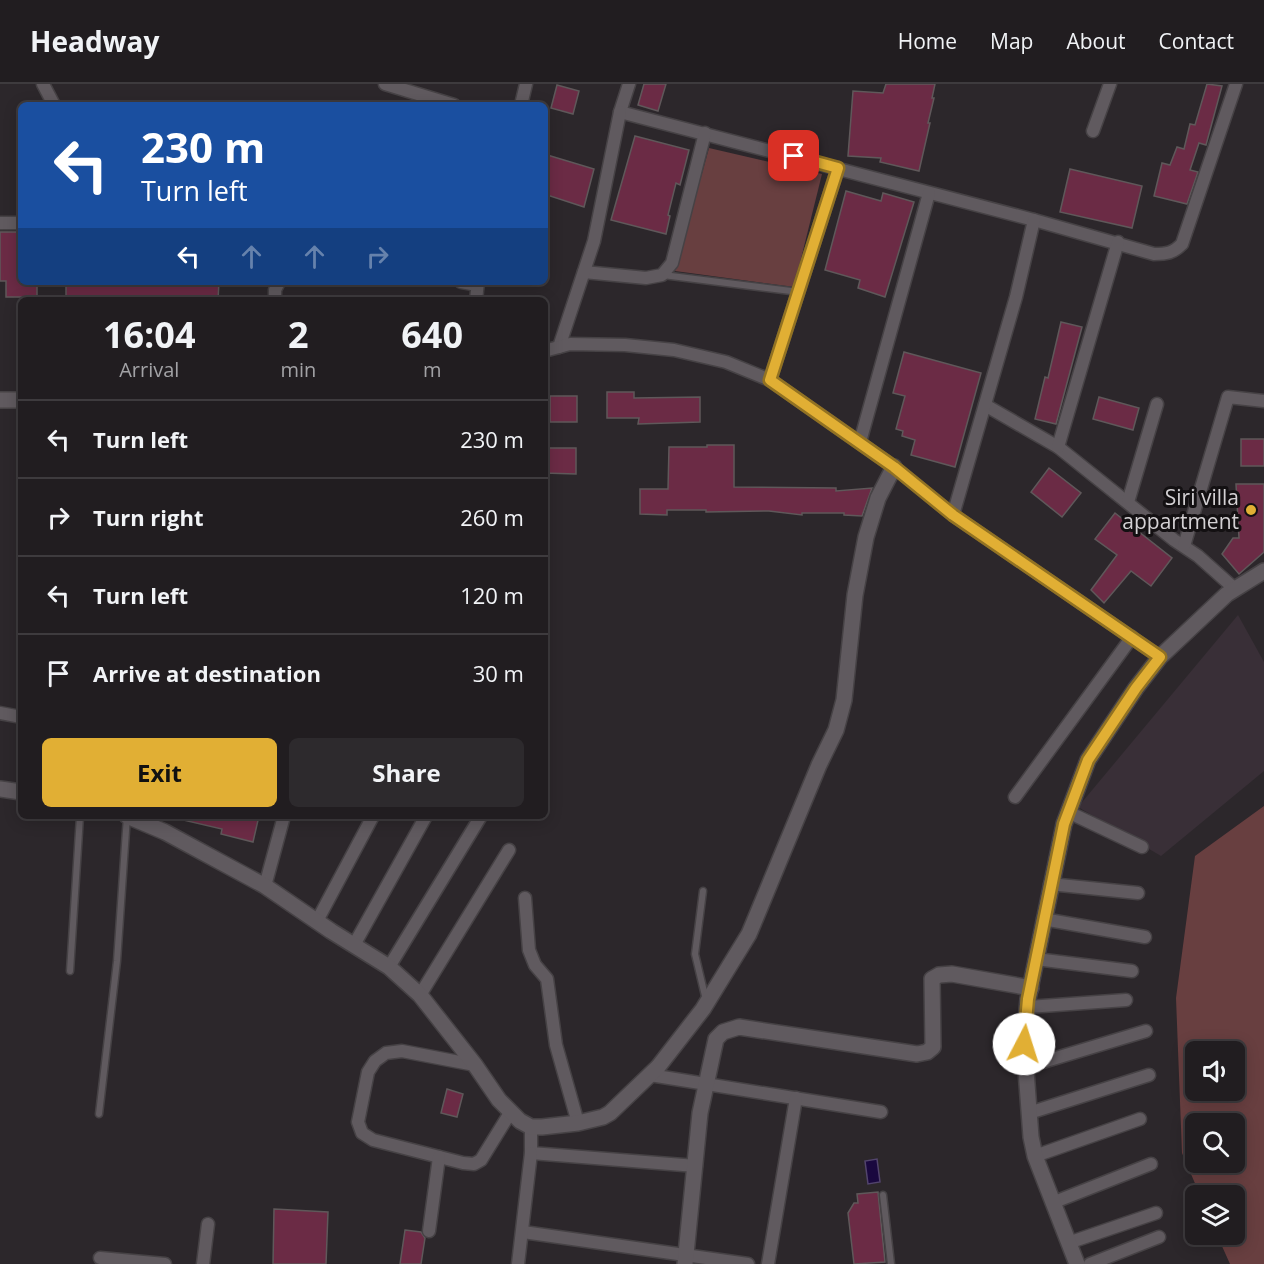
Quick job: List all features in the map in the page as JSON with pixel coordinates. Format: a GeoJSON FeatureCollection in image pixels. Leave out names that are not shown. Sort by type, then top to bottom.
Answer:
{"type":"FeatureCollection","features":[{"type":"Feature","properties":{"kind":"street"},"geometry":{"type":"LineString","coordinates":[[43,84],[52,102]]}},
{"type":"Feature","properties":{"kind":"street"},"geometry":{"type":"LineString","coordinates":[[385,84],[444,102]]}},
{"type":"Feature","properties":{"kind":"street"},"geometry":{"type":"LineString","coordinates":[[522,102],[526,84]]}},
{"type":"Feature","properties":{"kind":"street"},"geometry":{"type":"LineString","coordinates":[[559,347],[594,240],[620,112],[629,84]]}},
{"type":"Feature","properties":{"kind":"street"},"geometry":{"type":"LineString","coordinates":[[1093,131],[1110,84]]}},
{"type":"Feature","properties":{"kind":"street"},"geometry":{"type":"LineString","coordinates":[[620,112],[1118,242],[1155,254],[1165,254],[1173,252],[1182,244],[1236,84]]}},
{"type":"Feature","properties":{"kind":"street"},"geometry":{"type":"LineString","coordinates":[[584,272],[646,278],[662,275],[672,263],[705,133]]}},
{"type":"Feature","properties":{"kind":"street"},"geometry":{"type":"LineString","coordinates":[[770,380],[838,168]]}},
{"type":"Feature","properties":{"kind":"street"},"geometry":{"type":"LineString","coordinates":[[860,442],[929,193]]}},
{"type":"Feature","properties":{"kind":"street"},"geometry":{"type":"LineString","coordinates":[[953,515],[1016,297],[1034,220]]}},
{"type":"Feature","properties":{"kind":"street"},"geometry":{"type":"LineString","coordinates":[[0,223],[18,223]]}},
{"type":"Feature","properties":{"kind":"street"},"geometry":{"type":"LineString","coordinates":[[1058,447],[1118,242]]}},
{"type":"Feature","properties":{"kind":"street"},"geometry":{"type":"LineString","coordinates":[[548,350],[570,344],[625,345],[674,350],[726,362],[770,380],[894,467],[953,515],[1160,657]]}},
{"type":"Feature","properties":{"kind":"street"},"geometry":{"type":"LineString","coordinates":[[1184,546],[1228,397],[1264,401]]}},
{"type":"Feature","properties":{"kind":"street"},"geometry":{"type":"LineString","coordinates":[[0,400],[18,400]]}},
{"type":"Feature","properties":{"kind":"street"},"geometry":{"type":"LineString","coordinates":[[1128,502],[1157,404]]}},
{"type":"Feature","properties":{"kind":"street"},"geometry":{"type":"LineString","coordinates":[[985,405],[1058,447],[1198,556],[1235,589]]}},
{"type":"Feature","properties":{"kind":"street"},"geometry":{"type":"LineString","coordinates":[[134,819],[165,832],[265,886],[389,967],[420,995],[510,1113],[531,1127],[578,1123],[603,1117],[658,1067],[706,1003],[749,934],[819,765],[836,730],[844,700],[855,595],[866,537],[878,498],[894,467]]}},
{"type":"Feature","properties":{"kind":"street"},"geometry":{"type":"LineString","coordinates":[[1077,1264],[1035,1156],[1024,1044],[1031,988],[1050,884],[1068,812],[1088,760],[1136,688],[1160,657],[1235,589],[1264,571]]}},
{"type":"Feature","properties":{"kind":"street"},"geometry":{"type":"LineString","coordinates":[[1015,797],[1132,638]]}},
{"type":"Feature","properties":{"kind":"street"},"geometry":{"type":"LineString","coordinates":[[0,713],[18,716]]}},
{"type":"Feature","properties":{"kind":"street"},"geometry":{"type":"LineString","coordinates":[[0,789],[18,792]]}},
{"type":"Feature","properties":{"kind":"street"},"geometry":{"type":"LineString","coordinates":[[1068,812],[1142,847]]}},
{"type":"Feature","properties":{"kind":"street"},"geometry":{"type":"LineString","coordinates":[[265,886],[283,819]]}},
{"type":"Feature","properties":{"kind":"street"},"geometry":{"type":"LineString","coordinates":[[318,921],[371,819]]}},
{"type":"Feature","properties":{"kind":"street"},"geometry":{"type":"LineString","coordinates":[[354,945],[424,819]]}},
{"type":"Feature","properties":{"kind":"street"},"geometry":{"type":"LineString","coordinates":[[389,967],[480,819]]}},
{"type":"Feature","properties":{"kind":"street"},"geometry":{"type":"LineString","coordinates":[[420,995],[509,850]]}},
{"type":"Feature","properties":{"kind":"street"},"geometry":{"type":"LineString","coordinates":[[1050,884],[1138,893]]}},
{"type":"Feature","properties":{"kind":"street"},"geometry":{"type":"LineString","coordinates":[[525,897],[529,950],[536,965],[548,980],[556,1045],[578,1123]]}},
{"type":"Feature","properties":{"kind":"street"},"geometry":{"type":"LineString","coordinates":[[1044,920],[1145,937]]}},
{"type":"Feature","properties":{"kind":"street"},"geometry":{"type":"LineString","coordinates":[[1036,959],[1132,971]]}},
{"type":"Feature","properties":{"kind":"street"},"geometry":{"type":"LineString","coordinates":[[685,1259],[700,1113],[716,1039],[723,1032],[739,1027],[917,1054],[927,1052],[933,1047],[932,979],[939,975],[952,975],[1031,988]]}},
{"type":"Feature","properties":{"kind":"street"},"geometry":{"type":"LineString","coordinates":[[1028,1007],[1126,1000]]}},
{"type":"Feature","properties":{"kind":"street"},"geometry":{"type":"LineString","coordinates":[[1026,1067],[1146,1031]]}},
{"type":"Feature","properties":{"kind":"street"},"geometry":{"type":"LineString","coordinates":[[475,1065],[402,1051],[386,1053],[375,1061],[368,1072],[358,1122],[362,1133],[373,1140],[474,1164],[481,1160],[510,1113]]}},
{"type":"Feature","properties":{"kind":"street"},"geometry":{"type":"LineString","coordinates":[[1029,1113],[1149,1074]]}},
{"type":"Feature","properties":{"kind":"street"},"geometry":{"type":"LineString","coordinates":[[650,1075],[881,1112]]}},
{"type":"Feature","properties":{"kind":"street"},"geometry":{"type":"LineString","coordinates":[[768,1264],[796,1098]]}},
{"type":"Feature","properties":{"kind":"street"},"geometry":{"type":"LineString","coordinates":[[1035,1156],[1140,1119]]}},
{"type":"Feature","properties":{"kind":"street"},"geometry":{"type":"LineString","coordinates":[[518,1264],[531,1153],[531,1127]]}},
{"type":"Feature","properties":{"kind":"street"},"geometry":{"type":"LineString","coordinates":[[531,1153],[696,1166]]}},
{"type":"Feature","properties":{"kind":"street"},"geometry":{"type":"LineString","coordinates":[[429,1231],[439,1157]]}},
{"type":"Feature","properties":{"kind":"street"},"geometry":{"type":"LineString","coordinates":[[1052,1203],[1151,1164]]}},
{"type":"Feature","properties":{"kind":"street"},"geometry":{"type":"LineString","coordinates":[[1068,1243],[1156,1213]]}},
{"type":"Feature","properties":{"kind":"street"},"geometry":{"type":"LineString","coordinates":[[202,1264],[208,1224]]}},
{"type":"Feature","properties":{"kind":"street"},"geometry":{"type":"LineString","coordinates":[[523,1232],[685,1259],[748,1264]]}},
{"type":"Feature","properties":{"kind":"street"},"geometry":{"type":"LineString","coordinates":[[1090,1264],[1159,1237]]}},
{"type":"Feature","properties":{"kind":"street"},"geometry":{"type":"LineString","coordinates":[[100,1258],[165,1264]]}},
{"type":"Feature","properties":{"kind":"lane"},"geometry":{"type":"LineString","coordinates":[[662,275],[799,292]]}},
{"type":"Feature","properties":{"kind":"lane"},"geometry":{"type":"LineString","coordinates":[[70,971],[80,819]]}},
{"type":"Feature","properties":{"kind":"lane"},"geometry":{"type":"LineString","coordinates":[[99,1114],[117,961],[127,819]]}},
{"type":"Feature","properties":{"kind":"lane"},"geometry":{"type":"LineString","coordinates":[[703,891],[695,954],[706,1003]]}},
{"type":"Feature","properties":{"kind":"lane"},"geometry":{"type":"LineString","coordinates":[[883,1195],[891,1264]]}},
{"type":"Feature","properties":{"kind":"shaded area"},"geometry":{"type":"Polygon","coordinates":[[[709,148],[822,174],[794,287],[675,271],[709,148]]]}},
{"type":"Feature","properties":{"kind":"shaded area"},"geometry":{"type":"Polygon","coordinates":[[[1238,615],[1264,662],[1264,771],[1161,856],[1078,807],[1238,615]]]}},
{"type":"Feature","properties":{"kind":"shaded area"},"geometry":{"type":"Polygon","coordinates":[[[1264,806],[1264,1264],[1230,1264],[1221,1245],[1245,1245],[1245,1185],[1196,1185],[1191,1173],[1245,1173],[1245,1113],[1185,1113],[1185,1160],[1182,1153],[1176,998],[1195,856],[1264,806]]]}},
{"type":"Feature","properties":{"kind":"shaded area"},"geometry":{"type":"Polygon","coordinates":[[[877,1159],[880,1182],[868,1184],[865,1161],[877,1159]]]}},
{"type":"Feature","properties":{"kind":"building"},"geometry":{"type":"Polygon","coordinates":[[[644,84],[666,84],[658,111],[638,105],[644,84]]]}},
{"type":"Feature","properties":{"kind":"building"},"geometry":{"type":"Polygon","coordinates":[[[886,84],[935,84],[928,123],[930,123],[919,171],[880,162],[881,158],[848,156],[853,91],[883,93],[886,84]]]}},
{"type":"Feature","properties":{"kind":"building"},"geometry":{"type":"Polygon","coordinates":[[[1207,84],[1222,86],[1206,145],[1199,143],[1190,170],[1198,172],[1187,204],[1154,196],[1162,163],[1170,165],[1177,147],[1184,149],[1190,124],[1195,125],[1207,84]]]}},
{"type":"Feature","properties":{"kind":"building"},"geometry":{"type":"Polygon","coordinates":[[[557,85],[579,91],[573,114],[551,108],[557,85]]]}},
{"type":"Feature","properties":{"kind":"building"},"geometry":{"type":"Polygon","coordinates":[[[635,136],[689,150],[680,185],[676,183],[666,234],[611,220],[635,136]]]}},
{"type":"Feature","properties":{"kind":"building"},"geometry":{"type":"Polygon","coordinates":[[[548,155],[594,169],[584,207],[548,195],[548,155]]]}},
{"type":"Feature","properties":{"kind":"building"},"geometry":{"type":"Polygon","coordinates":[[[1070,169],[1142,186],[1132,228],[1060,212],[1070,169]]]}},
{"type":"Feature","properties":{"kind":"building"},"geometry":{"type":"Polygon","coordinates":[[[846,191],[881,201],[883,193],[914,202],[885,297],[858,288],[860,280],[825,270],[846,191]]]}},
{"type":"Feature","properties":{"kind":"building"},"geometry":{"type":"Polygon","coordinates":[[[0,232],[18,232],[18,285],[37,285],[37,297],[6,297],[6,281],[0,281],[0,232]]]}},
{"type":"Feature","properties":{"kind":"building"},"geometry":{"type":"Polygon","coordinates":[[[66,285],[219,285],[218,297],[66,297],[66,285]]]}},
{"type":"Feature","properties":{"kind":"building"},"geometry":{"type":"Polygon","coordinates":[[[1061,322],[1082,327],[1056,424],[1035,419],[1045,377],[1048,378],[1061,322]]]}},
{"type":"Feature","properties":{"kind":"building"},"geometry":{"type":"Polygon","coordinates":[[[904,352],[981,373],[955,467],[911,455],[915,440],[902,436],[903,431],[896,429],[905,396],[893,393],[904,352]]]}},
{"type":"Feature","properties":{"kind":"building"},"geometry":{"type":"Polygon","coordinates":[[[607,392],[634,392],[634,398],[700,397],[700,422],[638,424],[639,418],[607,418],[607,392]]]}},
{"type":"Feature","properties":{"kind":"building"},"geometry":{"type":"Polygon","coordinates":[[[550,396],[577,396],[577,422],[550,422],[550,396]]]}},
{"type":"Feature","properties":{"kind":"building"},"geometry":{"type":"Polygon","coordinates":[[[1099,397],[1139,408],[1133,430],[1093,419],[1099,397]]]}},
{"type":"Feature","properties":{"kind":"building"},"geometry":{"type":"Polygon","coordinates":[[[1241,439],[1264,439],[1264,466],[1241,466],[1241,439]]]}},
{"type":"Feature","properties":{"kind":"building"},"geometry":{"type":"Polygon","coordinates":[[[707,445],[734,445],[734,487],[836,488],[836,491],[872,488],[862,516],[844,515],[844,513],[802,513],[802,515],[769,511],[706,512],[706,510],[667,510],[667,515],[640,514],[640,489],[668,489],[669,447],[707,447],[707,445]]]}},
{"type":"Feature","properties":{"kind":"building"},"geometry":{"type":"Polygon","coordinates":[[[549,448],[576,448],[576,474],[548,473],[549,448]]]}},
{"type":"Feature","properties":{"kind":"building"},"geometry":{"type":"Polygon","coordinates":[[[1049,468],[1081,493],[1062,517],[1031,492],[1049,468]]]}},
{"type":"Feature","properties":{"kind":"building"},"geometry":{"type":"Polygon","coordinates":[[[1236,484],[1264,484],[1264,552],[1239,574],[1222,554],[1233,538],[1239,538],[1236,484]]]}},
{"type":"Feature","properties":{"kind":"building"},"geometry":{"type":"Polygon","coordinates":[[[1115,513],[1172,558],[1151,586],[1131,571],[1104,603],[1091,590],[1117,555],[1095,539],[1115,513]]]}},
{"type":"Feature","properties":{"kind":"building"},"geometry":{"type":"Polygon","coordinates":[[[258,819],[253,842],[221,834],[222,829],[183,820],[258,819]]]}},
{"type":"Feature","properties":{"kind":"building"},"geometry":{"type":"Polygon","coordinates":[[[447,1089],[463,1094],[457,1117],[441,1113],[447,1089]]]}},
{"type":"Feature","properties":{"kind":"building"},"geometry":{"type":"Polygon","coordinates":[[[878,1192],[885,1262],[854,1264],[848,1213],[854,1203],[858,1203],[857,1194],[878,1192]]]}},
{"type":"Feature","properties":{"kind":"building"},"geometry":{"type":"Polygon","coordinates":[[[274,1209],[328,1212],[326,1264],[273,1264],[274,1209]]]}},
{"type":"Feature","properties":{"kind":"building"},"geometry":{"type":"Polygon","coordinates":[[[405,1230],[421,1232],[425,1238],[421,1264],[400,1264],[405,1230]]]}},
{"type":"Feature","properties":{"kind":"place","name":"Siri villa appartment"},"geometry":{"type":"Point","coordinates":[1251,510]}},
{"type":"Feature","properties":{"kind":"route"},"geometry":{"type":"LineString","coordinates":[[794,156],[838,168],[770,380],[894,467],[953,515],[1160,657],[1136,688],[1088,760],[1064,824],[1028,999],[1024,1044]]}}]}
